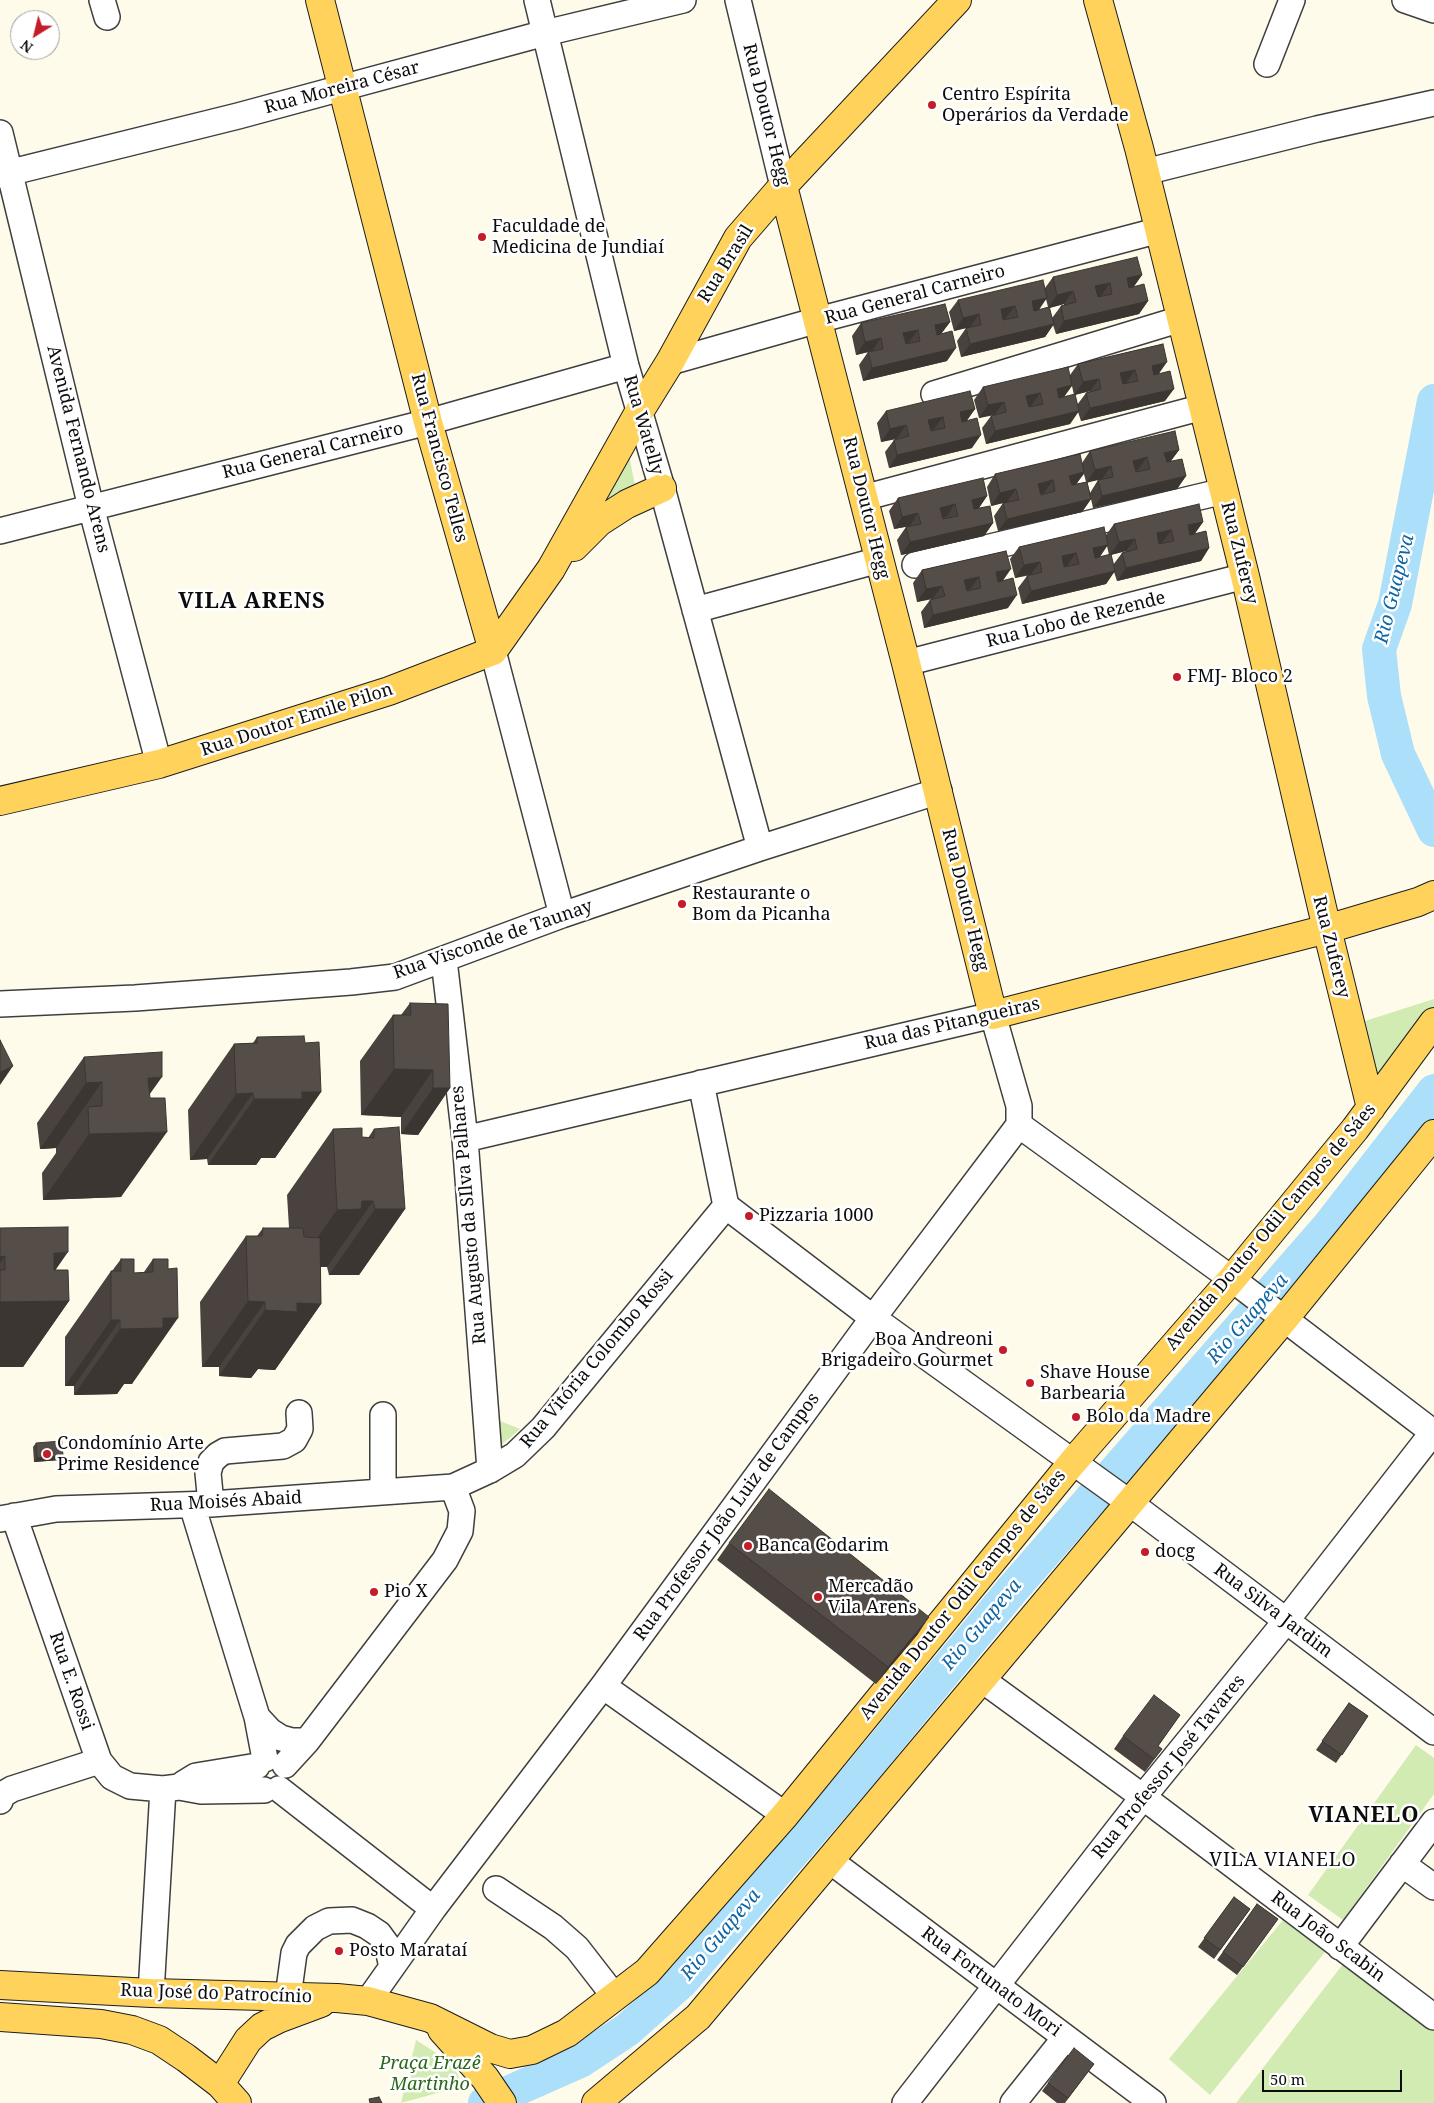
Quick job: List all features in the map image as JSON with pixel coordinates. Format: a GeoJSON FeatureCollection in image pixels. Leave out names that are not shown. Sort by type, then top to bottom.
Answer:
{"type":"FeatureCollection","features":[{"type":"Feature","properties":{"kind":"main road","name":"Rua Francisco Telles"},"geometry":{"type":"LineString","coordinates":[[320,0],[428,422],[493,651]]}},
{"type":"Feature","properties":{"kind":"main road","name":"Rua Brasil"},"geometry":{"type":"LineString","coordinates":[[551,569],[639,412],[670,362],[738,238],[783,186],[957,0]]}},
{"type":"Feature","properties":{"kind":"main road","name":"Rua Zuferey"},"geometry":{"type":"LineString","coordinates":[[1098,0],[1160,230],[1245,576],[1370,1108]]}},
{"type":"Feature","properties":{"kind":"main road","name":"Rua Doutor Hegg"},"geometry":{"type":"LineString","coordinates":[[783,186],[939,791],[993,1015]]}},
{"type":"Feature","properties":{"kind":"main road"},"geometry":{"type":"LineString","coordinates":[[493,651],[551,569],[600,522],[626,504],[662,488]]}},
{"type":"Feature","properties":{"kind":"main road","name":"Rua Doutor Emile Pilon"},"geometry":{"type":"LineString","coordinates":[[0,801],[159,764],[389,690],[493,651]]}},
{"type":"Feature","properties":{"kind":"main road","name":"Rua das Pitangueiras"},"geometry":{"type":"LineString","coordinates":[[993,1015],[1327,929],[1418,902],[1434,895]]}},
{"type":"Feature","properties":{"kind":"main road","name":"Avenida Doutor Odil Campos de Sáes"},"geometry":{"type":"LineString","coordinates":[[430,2018],[490,2048],[510,2054],[532,2050],[567,2033],[647,1972],[1082,1470],[1237,1283],[1434,1022]]}},
{"type":"Feature","properties":{"kind":"main road"},"geometry":{"type":"LineString","coordinates":[[596,2103],[698,2017],[981,1679],[1122,1498],[1434,1135]]}},
{"type":"Feature","properties":{"kind":"main road","name":"Rua José do Patrocínio"},"geometry":{"type":"LineString","coordinates":[[0,1985],[151,1993],[337,1998],[368,2001],[430,2018]]}},
{"type":"Feature","properties":{"kind":"main road"},"geometry":{"type":"LineString","coordinates":[[227,2092],[248,2040],[262,2027],[278,2019],[337,1998]]}},
{"type":"Feature","properties":{"kind":"main road","name":"Rua José do Patrocínio"},"geometry":{"type":"LineString","coordinates":[[0,2018],[100,2024],[132,2030],[158,2040],[186,2058],[227,2092]]}},
{"type":"Feature","properties":{"kind":"main road"},"geometry":{"type":"LineString","coordinates":[[430,2018],[485,2078],[502,2103]]}},
{"type":"Feature","properties":{"kind":"street","name":"Rua Watelly"},"geometry":{"type":"LineString","coordinates":[[537,0],[626,366],[662,488],[760,848]]}},
{"type":"Feature","properties":{"kind":"street","name":"Rua Moreira César"},"geometry":{"type":"LineString","coordinates":[[5,173],[342,89],[545,33],[683,0]]}},
{"type":"Feature","properties":{"kind":"street","name":"Rua Doutor Hegg"},"geometry":{"type":"LineString","coordinates":[[738,0],[783,186]]}},
{"type":"Feature","properties":{"kind":"street"},"geometry":{"type":"LineString","coordinates":[[1267,64],[1292,0]]}},
{"type":"Feature","properties":{"kind":"street"},"geometry":{"type":"LineString","coordinates":[[1405,0],[1434,10]]}},
{"type":"Feature","properties":{"kind":"street"},"geometry":{"type":"LineString","coordinates":[[1145,172],[1342,124],[1434,104]]}},
{"type":"Feature","properties":{"kind":"street","name":"Avenida Fernando Arens"},"geometry":{"type":"LineString","coordinates":[[0,133],[5,173],[159,764]]}},
{"type":"Feature","properties":{"kind":"street","name":"Rua General Carneiro"},"geometry":{"type":"LineString","coordinates":[[670,362],[818,320],[1160,230]]}},
{"type":"Feature","properties":{"kind":"street"},"geometry":{"type":"LineString","coordinates":[[934,394],[1181,319]]}},
{"type":"Feature","properties":{"kind":"street","name":"Rua General Carneiro"},"geometry":{"type":"LineString","coordinates":[[0,531],[428,422],[626,366]]}},
{"type":"Feature","properties":{"kind":"street"},"geometry":{"type":"LineString","coordinates":[[863,498],[1203,408]]}},
{"type":"Feature","properties":{"kind":"street"},"geometry":{"type":"LineString","coordinates":[[916,565],[1224,491]]}},
{"type":"Feature","properties":{"kind":"street"},"geometry":{"type":"LineString","coordinates":[[695,610],[879,560]]}},
{"type":"Feature","properties":{"kind":"street","name":"Rua Lobo de Rezende"},"geometry":{"type":"LineString","coordinates":[[906,664],[1245,576]]}},
{"type":"Feature","properties":{"kind":"street","name":"Rua Francisco Telles"},"geometry":{"type":"LineString","coordinates":[[493,651],[562,915]]}},
{"type":"Feature","properties":{"kind":"street","name":"Rua Visconde de Taunay"},"geometry":{"type":"LineString","coordinates":[[0,1004],[135,998],[395,977],[562,915],[760,848],[939,791]]}},
{"type":"Feature","properties":{"kind":"street","name":"Rua Augusto da SIlva Palhares"},"geometry":{"type":"LineString","coordinates":[[444,960],[465,1139],[490,1470]]}},
{"type":"Feature","properties":{"kind":"street"},"geometry":{"type":"LineString","coordinates":[[993,1015],[1019,1106],[1019,1125],[1237,1283],[1434,1432]]}},
{"type":"Feature","properties":{"kind":"street","name":"Rua das Pitangueiras"},"geometry":{"type":"LineString","coordinates":[[465,1139],[993,1015]]}},
{"type":"Feature","properties":{"kind":"street"},"geometry":{"type":"LineString","coordinates":[[701,1083],[726,1206]]}},
{"type":"Feature","properties":{"kind":"street","name":"Rua Professor João Luiz de Campos"},"geometry":{"type":"LineString","coordinates":[[368,2001],[433,1910],[604,1686],[873,1318],[1019,1125]]}},
{"type":"Feature","properties":{"kind":"street","name":"Rua Silva Jardim"},"geometry":{"type":"LineString","coordinates":[[726,1206],[873,1318],[1122,1498],[1434,1732]]}},
{"type":"Feature","properties":{"kind":"street","name":"Rua Vitória Colombo Rossi"},"geometry":{"type":"LineString","coordinates":[[452,1486],[490,1470],[515,1455],[543,1428],[726,1206]]}},
{"type":"Feature","properties":{"kind":"street"},"geometry":{"type":"LineString","coordinates":[[299,1413],[300,1429],[294,1440],[283,1446],[225,1451],[218,1455],[211,1462],[202,1505],[270,1774],[433,1910]]}},
{"type":"Feature","properties":{"kind":"street"},"geometry":{"type":"LineString","coordinates":[[382,1415],[383,1492]]}},
{"type":"Feature","properties":{"kind":"street","name":"Rua Professor José Tavares"},"geometry":{"type":"LineString","coordinates":[[906,2103],[1143,1797],[1286,1621],[1434,1432]]}},
{"type":"Feature","properties":{"kind":"street"},"geometry":{"type":"LineString","coordinates":[[270,1774],[307,1741],[445,1560],[460,1531],[462,1510],[452,1486]]}},
{"type":"Feature","properties":{"kind":"street","name":"Rua Moisés Abaid"},"geometry":{"type":"LineString","coordinates":[[7,1518],[56,1509],[202,1505],[452,1486]]}},
{"type":"Feature","properties":{"kind":"street","name":"Rua E. Rossi"},"geometry":{"type":"LineString","coordinates":[[7,1518],[100,1760],[112,1777],[130,1786],[201,1791],[270,1774]]}},
{"type":"Feature","properties":{"kind":"street","name":"Rua João Scabin"},"geometry":{"type":"LineString","coordinates":[[981,1679],[1143,1797],[1434,2017]]}},
{"type":"Feature","properties":{"kind":"street"},"geometry":{"type":"LineString","coordinates":[[604,1686],[785,1815]]}},
{"type":"Feature","properties":{"kind":"street"},"geometry":{"type":"LineString","coordinates":[[257,1717],[270,1731],[282,1738],[292,1741],[307,1741]]}},
{"type":"Feature","properties":{"kind":"street"},"geometry":{"type":"LineString","coordinates":[[0,1801],[2,1795],[12,1788],[100,1760]]}},
{"type":"Feature","properties":{"kind":"street"},"geometry":{"type":"LineString","coordinates":[[151,1993],[171,1788]]}},
{"type":"Feature","properties":{"kind":"street"},"geometry":{"type":"LineString","coordinates":[[1340,1947],[1434,1822]]}},
{"type":"Feature","properties":{"kind":"street","name":"Rua Fortunato Mori"},"geometry":{"type":"LineString","coordinates":[[829,1860],[1154,2103]]}},
{"type":"Feature","properties":{"kind":"street"},"geometry":{"type":"LineString","coordinates":[[1402,1864],[1434,1887]]}},
{"type":"Feature","properties":{"kind":"street"},"geometry":{"type":"LineString","coordinates":[[496,1889],[553,1927],[577,1948],[615,1997]]}},
{"type":"Feature","properties":{"kind":"street"},"geometry":{"type":"LineString","coordinates":[[288,1997],[291,1968],[298,1945],[315,1928],[329,1921],[352,1920],[367,1926],[379,1934],[387,1945],[392,1967]]}},
{"type":"Feature","properties":{"kind":"street"},"geometry":{"type":"LineString","coordinates":[[1014,2103],[1065,2038]]}},
{"type":"Feature","properties":{"kind":"green space"},"geometry":{"type":"Polygon","coordinates":[[[627,446],[635,485],[585,523],[627,446]]]}},
{"type":"Feature","properties":{"kind":"green space"},"geometry":{"type":"Polygon","coordinates":[[[1434,999],[1434,1008],[1413,1037],[1383,1073],[1377,1073],[1373,1068],[1365,1021],[1434,999]]]}},
{"type":"Feature","properties":{"kind":"green space"},"geometry":{"type":"Polygon","coordinates":[[[500,1421],[520,1429],[499,1447],[500,1421]]]}},
{"type":"Feature","properties":{"kind":"green space"},"geometry":{"type":"Polygon","coordinates":[[[1416,1745],[1434,1758],[1434,1794],[1343,1920],[1308,1895],[1416,1745]]]}},
{"type":"Feature","properties":{"kind":"green space"},"geometry":{"type":"Polygon","coordinates":[[[1283,1920],[1325,1952],[1210,2095],[1169,2059],[1283,1920]]]}},
{"type":"Feature","properties":{"kind":"green space"},"geometry":{"type":"Polygon","coordinates":[[[1343,1964],[1434,2032],[1434,2103],[1236,2103],[1343,1964]]]}},
{"type":"Feature","properties":{"kind":"green space","name":"Praça Erazê Martinho"},"geometry":{"type":"Polygon","coordinates":[[[416,2040],[438,2054],[451,2066],[457,2073],[463,2086],[401,2103],[416,2040]]]}},
{"type":"Feature","properties":{"kind":"building"},"geometry":{"type":"Polygon","coordinates":[[[1137,257],[1142,275],[1127,278],[1129,288],[1144,284],[1148,301],[1064,321],[1061,306],[1076,302],[1073,291],[1057,295],[1053,277],[1137,257]],[[1110,283],[1095,286],[1098,297],[1112,294],[1110,283]]]}},
{"type":"Feature","properties":{"kind":"building"},"geometry":{"type":"Polygon","coordinates":[[[1043,280],[1047,298],[1032,301],[1034,311],[1049,307],[1054,324],[970,344],[966,328],[981,325],[979,314],[963,318],[958,300],[1043,280]],[[1015,306],[1001,309],[1003,320],[1018,317],[1015,306]]]}},
{"type":"Feature","properties":{"kind":"building"},"geometry":{"type":"Polygon","coordinates":[[[945,304],[950,322],[935,325],[937,335],[952,331],[956,348],[872,368],[868,352],[883,349],[881,338],[865,342],[861,323],[945,304]],[[918,330],[903,333],[906,344],[920,341],[918,330]]]}},
{"type":"Feature","properties":{"kind":"building"},"geometry":{"type":"Polygon","coordinates":[[[1163,344],[1167,362],[1152,366],[1154,375],[1170,371],[1174,389],[1090,408],[1086,393],[1101,389],[1099,379],[1083,382],[1078,364],[1163,344]],[[1135,370],[1120,373],[1123,384],[1138,381],[1135,370]]]}},
{"type":"Feature","properties":{"kind":"building"},"geometry":{"type":"Polygon","coordinates":[[[1068,367],[1072,385],[1057,389],[1059,398],[1075,394],[1079,411],[995,431],[991,416],[1006,412],[1004,402],[988,405],[983,387],[1068,367]],[[1040,393],[1026,396],[1029,407],[1043,404],[1040,393]]]}},
{"type":"Feature","properties":{"kind":"building"},"geometry":{"type":"Polygon","coordinates":[[[970,391],[975,409],[960,412],[962,422],[977,418],[981,435],[897,455],[894,440],[909,436],[906,425],[890,429],[886,411],[970,391]],[[943,417],[928,420],[931,431],[945,428],[943,417]]]}},
{"type":"Feature","properties":{"kind":"building"},"geometry":{"type":"Polygon","coordinates":[[[1175,431],[1179,450],[1164,453],[1167,462],[1182,459],[1186,476],[1102,496],[1098,480],[1113,477],[1111,466],[1095,470],[1090,451],[1175,431]],[[1147,457],[1133,461],[1136,472],[1150,469],[1147,457]]]}},
{"type":"Feature","properties":{"kind":"building"},"geometry":{"type":"Polygon","coordinates":[[[1080,454],[1084,472],[1069,476],[1072,485],[1087,482],[1091,499],[1007,519],[1003,503],[1019,500],[1016,489],[1000,493],[995,474],[1080,454]],[[1053,480],[1038,484],[1041,495],[1055,491],[1053,480]]]}},
{"type":"Feature","properties":{"kind":"building"},"geometry":{"type":"Polygon","coordinates":[[[983,478],[987,496],[972,500],[974,509],[990,506],[993,523],[910,542],[906,527],[921,524],[918,513],[902,517],[898,498],[983,478]],[[955,504],[940,508],[943,519],[958,516],[955,504]]]}},
{"type":"Feature","properties":{"kind":"building"},"geometry":{"type":"Polygon","coordinates":[[[1199,504],[1203,522],[1188,525],[1190,535],[1206,531],[1209,548],[1126,568],[1122,553],[1137,549],[1135,539],[1119,542],[1114,524],[1199,504]],[[1171,530],[1157,533],[1159,544],[1174,541],[1171,530]]]}},
{"type":"Feature","properties":{"kind":"building"},"geometry":{"type":"Polygon","coordinates":[[[1104,527],[1108,545],[1093,548],[1095,558],[1111,554],[1115,571],[1031,591],[1027,576],[1042,572],[1040,562],[1024,565],[1019,547],[1104,527]],[[1076,553],[1062,556],[1064,567],[1079,564],[1076,553]]]}},
{"type":"Feature","properties":{"kind":"building"},"geometry":{"type":"Polygon","coordinates":[[[1006,551],[1011,569],[996,572],[998,582],[1013,578],[1017,595],[933,615],[930,600],[945,596],[942,586],[926,589],[922,570],[1006,551]],[[979,577],[964,580],[967,591],[981,588],[979,577]]]}},
{"type":"Feature","properties":{"kind":"building"},"geometry":{"type":"Polygon","coordinates":[[[410,1003],[448,1004],[450,1088],[433,1088],[433,1070],[394,1069],[393,1015],[411,1015],[410,1003]]]}},
{"type":"Feature","properties":{"kind":"building"},"geometry":{"type":"Polygon","coordinates":[[[304,1036],[305,1043],[319,1042],[321,1092],[302,1092],[302,1099],[254,1099],[253,1093],[236,1094],[234,1044],[257,1043],[257,1037],[304,1036]]]}},
{"type":"Feature","properties":{"kind":"building"},"geometry":{"type":"Polygon","coordinates":[[[0,1040],[13,1066],[0,1072],[0,1040]]]}},
{"type":"Feature","properties":{"kind":"building"},"geometry":{"type":"Polygon","coordinates":[[[162,1052],[162,1077],[148,1078],[150,1098],[165,1098],[167,1132],[89,1134],[88,1107],[102,1106],[102,1082],[86,1083],[84,1057],[162,1052]]]}},
{"type":"Feature","properties":{"kind":"building"},"geometry":{"type":"Polygon","coordinates":[[[399,1127],[405,1209],[375,1209],[373,1201],[362,1201],[361,1209],[337,1210],[333,1129],[362,1128],[362,1137],[374,1138],[374,1129],[399,1127]]]}},
{"type":"Feature","properties":{"kind":"building"},"geometry":{"type":"Polygon","coordinates":[[[68,1227],[68,1252],[54,1253],[54,1270],[68,1270],[69,1301],[0,1302],[0,1270],[5,1270],[5,1256],[0,1257],[0,1228],[68,1227]]]}},
{"type":"Feature","properties":{"kind":"building"},"geometry":{"type":"Polygon","coordinates":[[[263,1228],[303,1228],[304,1237],[320,1238],[321,1304],[297,1303],[297,1312],[265,1310],[265,1302],[248,1301],[246,1236],[262,1236],[263,1228]]]}},
{"type":"Feature","properties":{"kind":"building"},"geometry":{"type":"Polygon","coordinates":[[[121,1259],[134,1259],[134,1273],[153,1272],[153,1259],[168,1259],[168,1269],[177,1268],[178,1318],[163,1318],[163,1328],[120,1329],[120,1320],[111,1320],[111,1271],[121,1271],[121,1259]]]}},
{"type":"Feature","properties":{"kind":"building","name":"Condomínio Arte Prime Residence"},"geometry":{"type":"Polygon","coordinates":[[[62,1441],[63,1456],[37,1458],[36,1443],[62,1441]]]}},
{"type":"Feature","properties":{"kind":"building","name":"Mercadão Vila Arens"},"geometry":{"type":"Polygon","coordinates":[[[769,1489],[929,1617],[888,1667],[729,1543],[769,1489]]]}},
{"type":"Feature","properties":{"kind":"building"},"geometry":{"type":"Polygon","coordinates":[[[1154,1695],[1180,1715],[1158,1746],[1162,1749],[1154,1759],[1123,1736],[1154,1695]]]}},
{"type":"Feature","properties":{"kind":"building"},"geometry":{"type":"Polygon","coordinates":[[[1349,1703],[1368,1716],[1342,1755],[1322,1741],[1349,1703]]]}},
{"type":"Feature","properties":{"kind":"building"},"geometry":{"type":"Polygon","coordinates":[[[1234,1897],[1250,1909],[1220,1950],[1204,1938],[1234,1897]]]}},
{"type":"Feature","properties":{"kind":"building"},"geometry":{"type":"Polygon","coordinates":[[[1257,1904],[1278,1919],[1243,1967],[1223,1952],[1257,1904]]]}},
{"type":"Feature","properties":{"kind":"building"},"geometry":{"type":"Polygon","coordinates":[[[1074,2048],[1094,2064],[1068,2098],[1048,2083],[1074,2048]]]}},
{"type":"Feature","properties":{"kind":"building"},"geometry":{"type":"Polygon","coordinates":[[[379,2097],[382,2103],[370,2103],[369,2099],[379,2097]]]}},
{"type":"Feature","properties":{"kind":"waterway","name":"Rio Guapeva"},"geometry":{"type":"LineString","coordinates":[[1434,401],[1395,604],[1379,649],[1384,696],[1398,754],[1434,830]]}},
{"type":"Feature","properties":{"kind":"waterway","name":"Rio Guapeva"},"geometry":{"type":"LineString","coordinates":[[485,2103],[580,2061],[627,2030],[682,1981],[856,1779],[1011,1591],[1329,1226],[1434,1091]]}},
{"type":"Feature","properties":{"kind":"place","name":"Centro Espírita Operários da Verdade"},"geometry":{"type":"Point","coordinates":[932,105]}},
{"type":"Feature","properties":{"kind":"place","name":"Faculdade de Medicina de Jundiaí"},"geometry":{"type":"Point","coordinates":[482,237]}},
{"type":"Feature","properties":{"kind":"place","name":"FMJ- Bloco 2"},"geometry":{"type":"Point","coordinates":[1177,677]}},
{"type":"Feature","properties":{"kind":"place","name":"Restaurante o Bom da Picanha"},"geometry":{"type":"Point","coordinates":[682,904]}},
{"type":"Feature","properties":{"kind":"place","name":"Pizzaria 1000"},"geometry":{"type":"Point","coordinates":[749,1216]}},
{"type":"Feature","properties":{"kind":"place","name":"Boa Andreoni Brigadeiro Gourmet"},"geometry":{"type":"Point","coordinates":[1003,1350]}},
{"type":"Feature","properties":{"kind":"place","name":"Shave House Barbearia"},"geometry":{"type":"Point","coordinates":[1030,1383]}},
{"type":"Feature","properties":{"kind":"place","name":"Bolo da Madre"},"geometry":{"type":"Point","coordinates":[1076,1417]}},
{"type":"Feature","properties":{"kind":"place","name":"Condomínio Arte Prime Residence"},"geometry":{"type":"Point","coordinates":[47,1454]}},
{"type":"Feature","properties":{"kind":"place","name":"Banca Codarim"},"geometry":{"type":"Point","coordinates":[748,1546]}},
{"type":"Feature","properties":{"kind":"place","name":"docg"},"geometry":{"type":"Point","coordinates":[1145,1552]}},
{"type":"Feature","properties":{"kind":"place","name":"Pio X"},"geometry":{"type":"Point","coordinates":[374,1592]}},
{"type":"Feature","properties":{"kind":"place","name":"Mercadão Vila Arens"},"geometry":{"type":"Point","coordinates":[818,1597]}},
{"type":"Feature","properties":{"kind":"place","name":"Posto Marataí"},"geometry":{"type":"Point","coordinates":[339,1951]}},
{"type":"Feature","properties":{"kind":"district","name":"VILA ARENS"},"geometry":{"type":"Point","coordinates":[252,602]}},
{"type":"Feature","properties":{"kind":"district","name":"VIANELO"},"geometry":{"type":"Point","coordinates":[1364,1816]}},
{"type":"Feature","properties":{"kind":"district","name":"VILA VIANELO"},"geometry":{"type":"Point","coordinates":[1283,1861]}}]}
